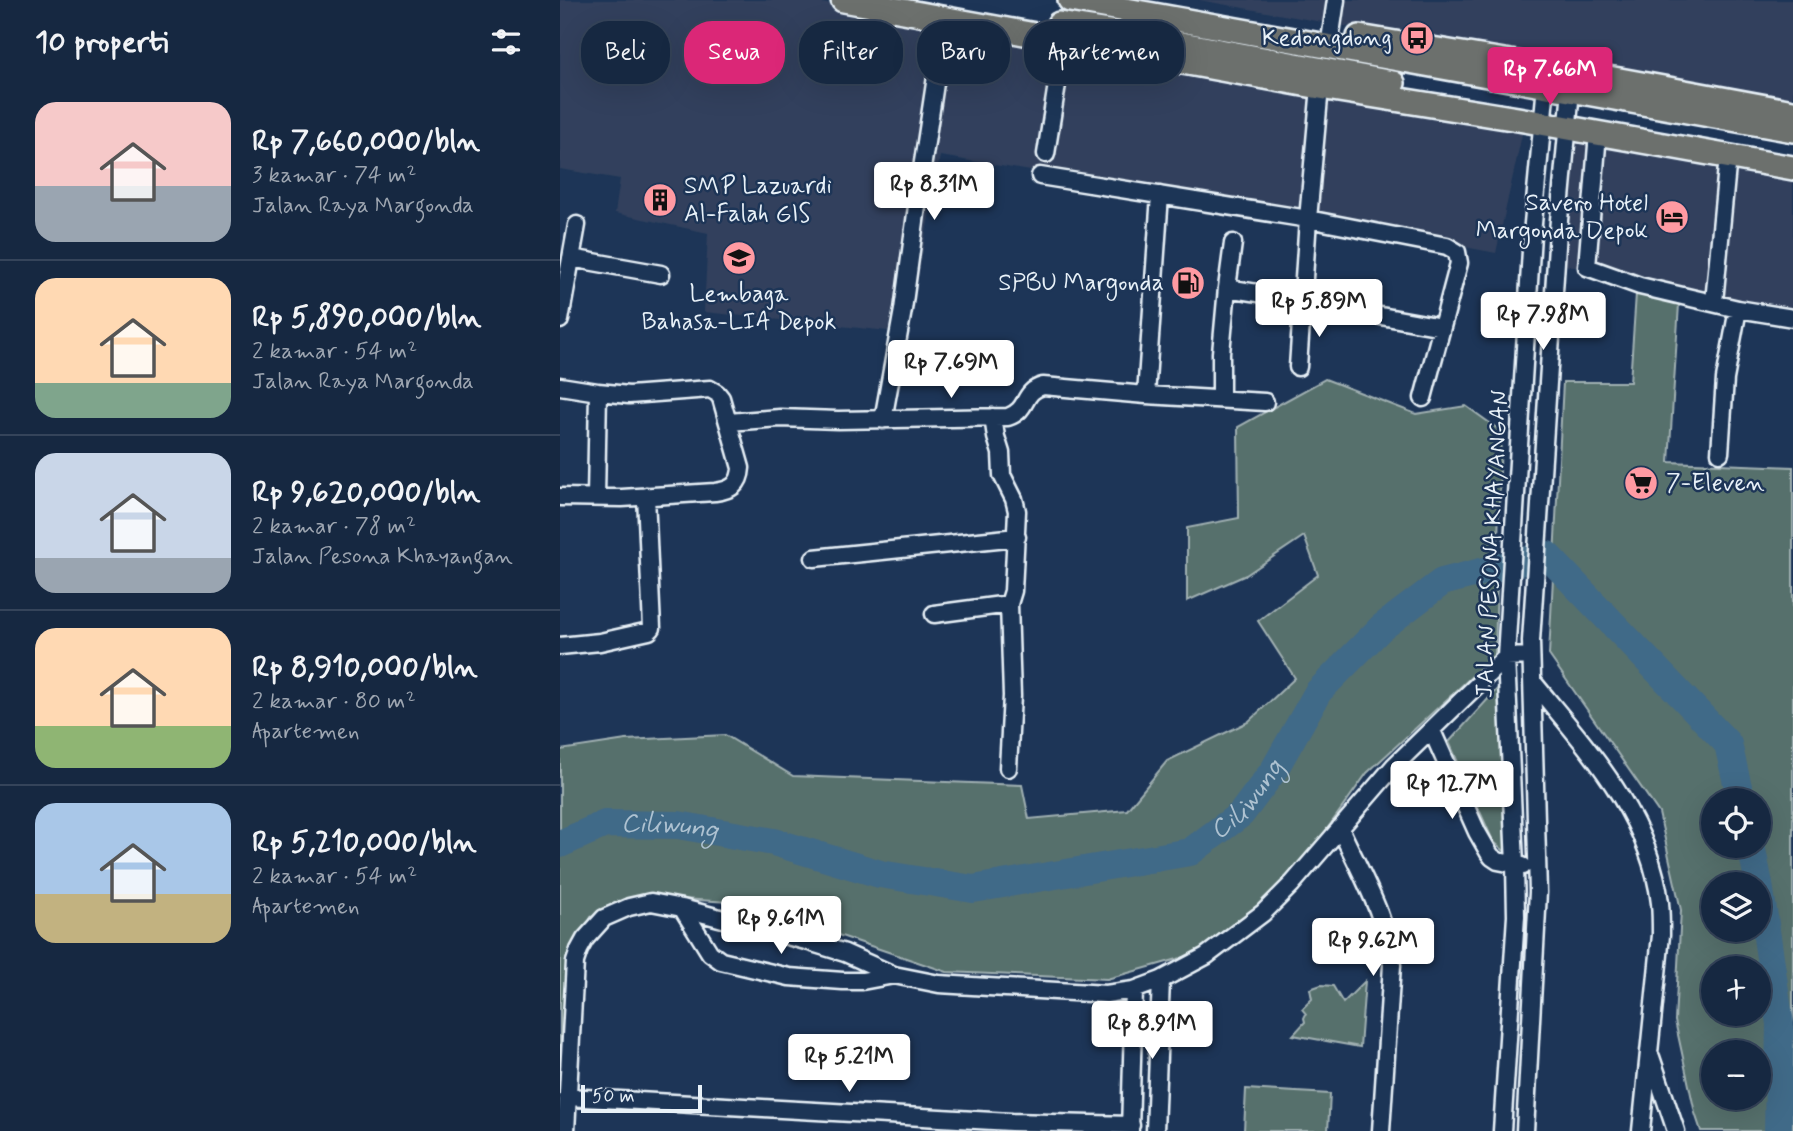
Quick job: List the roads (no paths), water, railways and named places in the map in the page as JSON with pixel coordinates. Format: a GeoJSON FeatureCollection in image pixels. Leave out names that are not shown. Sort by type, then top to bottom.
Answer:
{"type":"FeatureCollection","features":[{"type":"Feature","properties":{"kind":"highway"},"geometry":{"type":"LineString","coordinates":[[843,0],[1024,33]]}},
{"type":"Feature","properties":{"kind":"highway"},"geometry":{"type":"LineString","coordinates":[[930,0],[1155,39],[1543,117]]}},
{"type":"Feature","properties":{"kind":"highway"},"geometry":{"type":"LineString","coordinates":[[1070,0],[1330,40],[1618,89],[1793,112]]}},
{"type":"Feature","properties":{"kind":"highway"},"geometry":{"type":"LineString","coordinates":[[1145,0],[1571,90],[1618,89],[1793,130]]}},
{"type":"Feature","properties":{"kind":"highway"},"geometry":{"type":"LineString","coordinates":[[1184,62],[1320,87],[1793,153]]}},
{"type":"Feature","properties":{"kind":"highway"},"geometry":{"type":"LineString","coordinates":[[1567,121],[1598,133],[1793,168]]}},
{"type":"Feature","properties":{"kind":"street"},"geometry":{"type":"LineString","coordinates":[[1330,40],[1336,0]]}},
{"type":"Feature","properties":{"kind":"street"},"geometry":{"type":"LineString","coordinates":[[883,420],[903,310],[945,18]]}},
{"type":"Feature","properties":{"kind":"street"},"geometry":{"type":"LineString","coordinates":[[1046,154],[1057,84]]}},
{"type":"Feature","properties":{"kind":"street","name":"JALAN PESONA KHAYANGAN"},"geometry":{"type":"LineString","coordinates":[[1502,1131],[1516,916],[1506,657],[1532,234],[1546,85]]}},
{"type":"Feature","properties":{"kind":"street"},"geometry":{"type":"LineString","coordinates":[[1298,367],[1320,87]]}},
{"type":"Feature","properties":{"kind":"street","name":"JALAN PESONA KHAYANGAN"},"geometry":{"type":"LineString","coordinates":[[1525,1131],[1538,867],[1531,649],[1558,231],[1571,90]]}},
{"type":"Feature","properties":{"kind":"street"},"geometry":{"type":"LineString","coordinates":[[1598,133],[1587,267],[1640,286],[1738,309],[1793,318]]}},
{"type":"Feature","properties":{"kind":"street"},"geometry":{"type":"LineString","coordinates":[[1714,302],[1728,156]]}},
{"type":"Feature","properties":{"kind":"street"},"geometry":{"type":"LineString","coordinates":[[1040,176],[1308,216],[1452,249],[1457,252],[1459,262],[1423,398]]}},
{"type":"Feature","properties":{"kind":"street"},"geometry":{"type":"LineString","coordinates":[[1146,395],[1160,195]]}},
{"type":"Feature","properties":{"kind":"street"},"geometry":{"type":"LineString","coordinates":[[560,320],[577,225]]}},
{"type":"Feature","properties":{"kind":"street"},"geometry":{"type":"LineString","coordinates":[[1221,399],[1221,344],[1233,243]]}},
{"type":"Feature","properties":{"kind":"street"},"geometry":{"type":"LineString","coordinates":[[571,258],[661,274]]}},
{"type":"Feature","properties":{"kind":"street"},"geometry":{"type":"LineString","coordinates":[[1227,288],[1288,298],[1303,307],[1325,306],[1442,327]]}},
{"type":"Feature","properties":{"kind":"street"},"geometry":{"type":"LineString","coordinates":[[1720,453],[1726,379],[1738,309]]}},
{"type":"Feature","properties":{"kind":"street"},"geometry":{"type":"LineString","coordinates":[[560,386],[598,392],[652,394],[710,390],[717,393],[729,422],[741,468],[741,476],[735,486],[715,492],[596,498],[560,497]]}},
{"type":"Feature","properties":{"kind":"street"},"geometry":{"type":"LineString","coordinates":[[729,422],[780,418],[883,420],[1008,417],[1024,406],[1029,394],[1044,386],[1265,402]]}},
{"type":"Feature","properties":{"kind":"street"},"geometry":{"type":"LineString","coordinates":[[596,498],[598,392]]}},
{"type":"Feature","properties":{"kind":"street"},"geometry":{"type":"LineString","coordinates":[[993,417],[1001,453],[1002,475],[1017,511],[1013,591],[1009,604],[1012,696],[1008,768]]}},
{"type":"Feature","properties":{"kind":"street"},"geometry":{"type":"LineString","coordinates":[[560,646],[600,642],[649,631],[652,628],[646,496]]}},
{"type":"Feature","properties":{"kind":"street"},"geometry":{"type":"LineString","coordinates":[[814,558],[1017,537]]}},
{"type":"Feature","properties":{"kind":"street"},"geometry":{"type":"LineString","coordinates":[[934,614],[1009,604]]}},
{"type":"Feature","properties":{"kind":"street"},"geometry":{"type":"LineString","coordinates":[[566,1131],[575,962],[585,939],[604,918],[629,907],[651,902],[845,953],[894,975],[939,984],[1106,994],[1134,990],[1161,980],[1206,956],[1264,913],[1394,766],[1506,657],[1531,649]]}},
{"type":"Feature","properties":{"kind":"street"},"geometry":{"type":"LineString","coordinates":[[1533,682],[1614,784],[1639,830],[1653,869],[1660,902],[1661,935],[1641,1131]]}},
{"type":"Feature","properties":{"kind":"street"},"geometry":{"type":"LineString","coordinates":[[1432,731],[1477,832],[1492,857],[1515,865],[1538,867]]}},
{"type":"Feature","properties":{"kind":"street"},"geometry":{"type":"LineString","coordinates":[[1340,828],[1370,894],[1390,949],[1392,965],[1381,1131]]}},
{"type":"Feature","properties":{"kind":"street"},"geometry":{"type":"LineString","coordinates":[[682,908],[710,953],[721,961],[789,976],[843,981],[862,981],[894,975]]}},
{"type":"Feature","properties":{"kind":"street"},"geometry":{"type":"LineString","coordinates":[[1155,1131],[1161,980]]}},
{"type":"Feature","properties":{"kind":"street"},"geometry":{"type":"LineString","coordinates":[[567,1097],[1130,1128],[1134,990]]}},
{"type":"Feature","properties":{"kind":"street"},"geometry":{"type":"LineString","coordinates":[[1649,1052],[1676,1131]]}},
{"type":"Feature","properties":{"kind":"waterway","name":"Ciliwung"},"geometry":{"type":"LineString","coordinates":[[560,844],[605,824],[678,825],[774,842],[880,874],[973,889],[1190,852],[1241,814],[1274,770],[1318,692],[1381,628],[1442,582],[1547,555],[1728,744],[1738,788]]}},
{"type":"Feature","properties":{"kind":"waterway","name":"Ciliwung"},"geometry":{"type":"LineString","coordinates":[[1754,858],[1757,872]]}},
{"type":"Feature","properties":{"kind":"waterway","name":"Ciliwung"},"geometry":{"type":"LineString","coordinates":[[1768,942],[1780,1024],[1778,1131]]}},
{"type":"Feature","properties":{"kind":"place","name":"Kedongdong"},"geometry":{"type":"Point","coordinates":[1417,38]}},
{"type":"Feature","properties":{"kind":"place","name":"SMP Lazuardi Al-Falah GIS"},"geometry":{"type":"Point","coordinates":[660,200]}},
{"type":"Feature","properties":{"kind":"place","name":"Savero Hotel Margonda Depok"},"geometry":{"type":"Point","coordinates":[1672,217]}},
{"type":"Feature","properties":{"kind":"place","name":"Lembaga Bahasa-LIA Depok"},"geometry":{"type":"Point","coordinates":[739,258]}},
{"type":"Feature","properties":{"kind":"place","name":"SPBU Margonda"},"geometry":{"type":"Point","coordinates":[1188,283]}},
{"type":"Feature","properties":{"kind":"place","name":"7-Eleven"},"geometry":{"type":"Point","coordinates":[1641,483]}}]}
